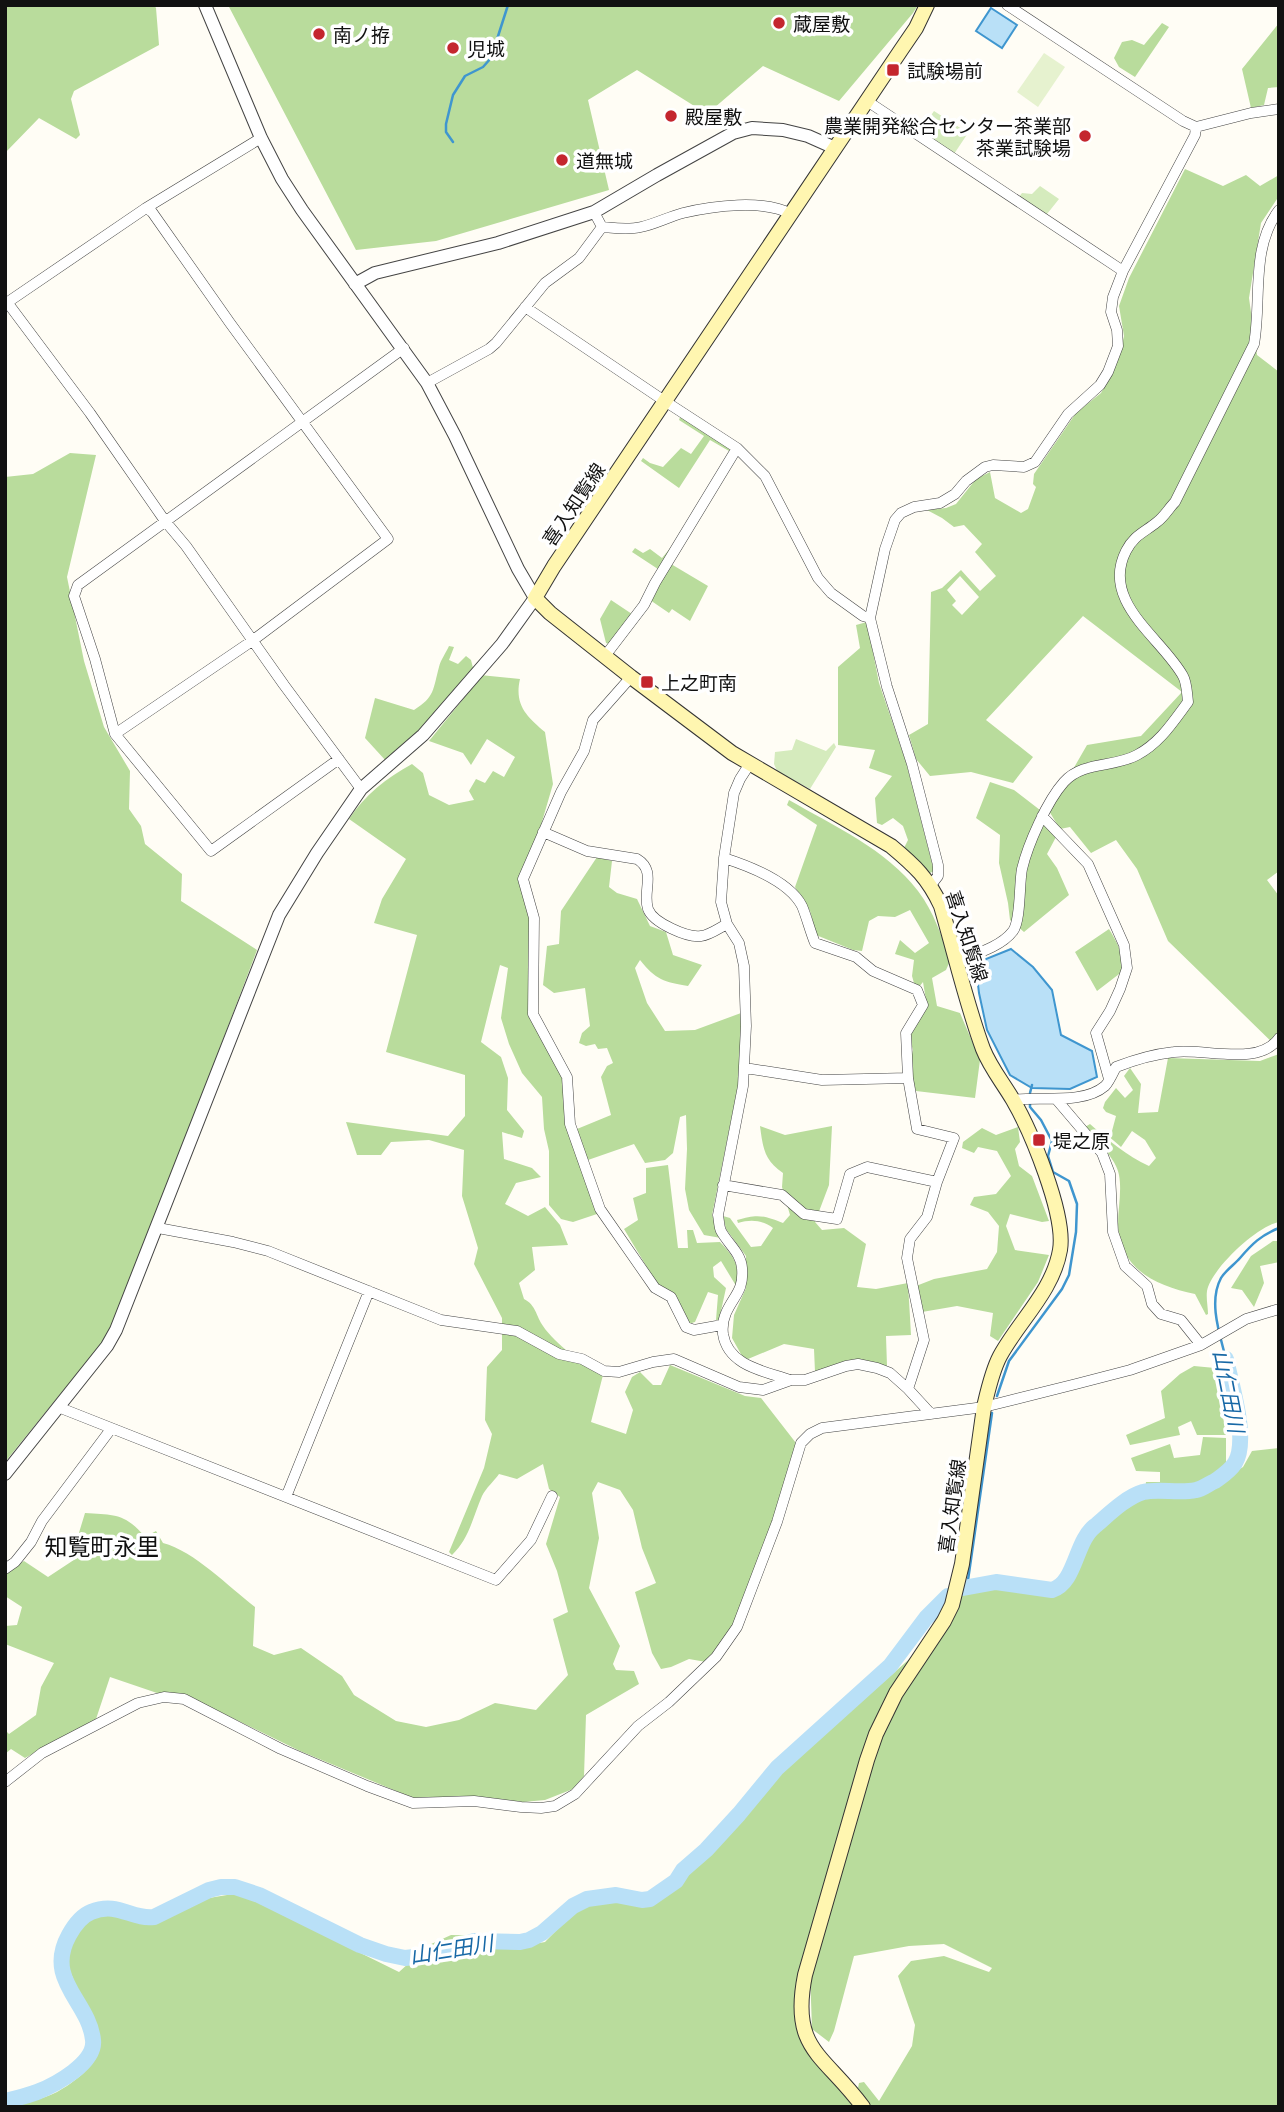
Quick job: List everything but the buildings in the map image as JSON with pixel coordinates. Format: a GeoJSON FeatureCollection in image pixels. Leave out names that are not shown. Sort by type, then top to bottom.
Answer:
{"type":"FeatureCollection","features":[{"type":"Feature","properties":{"kind":"main road","name":"喜入知覧線"},"geometry":{"type":"LineString","coordinates":[[863,2107],[808,2042],[802,2026],[801,1996],[805,1975],[876,1734],[896,1693],[944,1622],[958,1588],[984,1407],[999,1357],[1045,1287],[1056,1265],[1062,1234],[1032,1139],[985,1053],[941,906],[931,885],[891,846],[749,765],[631,677],[535,598],[916,28],[927,5]]}},
{"type":"Feature","properties":{"kind":"street"},"geometry":{"type":"LineString","coordinates":[[5,1474],[107,1346],[116,1330],[279,915],[360,789],[423,735],[502,644],[535,598],[518,569],[427,383],[282,179],[261,138],[205,5]]}},
{"type":"Feature","properties":{"kind":"street"},"geometry":{"type":"LineString","coordinates":[[1007,5],[1196,127],[1279,109]]}},
{"type":"Feature","properties":{"kind":"street"},"geometry":{"type":"LineString","coordinates":[[867,101],[1123,271]]}},
{"type":"Feature","properties":{"kind":"street"},"geometry":{"type":"LineString","coordinates":[[931,885],[938,876],[938,865],[870,618],[885,549],[895,520],[901,513],[914,507],[940,503],[955,494],[966,481],[985,467],[1024,467],[1035,462],[1068,414],[1100,385],[1118,346],[1117,330],[1111,312],[1113,297],[1123,271],[1195,135],[1196,127]]}},
{"type":"Feature","properties":{"kind":"street"},"geometry":{"type":"LineString","coordinates":[[355,284],[375,273],[498,243],[594,212],[733,133],[752,128],[783,130],[808,136],[835,148]]}},
{"type":"Feature","properties":{"kind":"street"},"geometry":{"type":"LineString","coordinates":[[261,138],[146,208],[6,303],[90,412],[165,521],[186,546],[360,789]]}},
{"type":"Feature","properties":{"kind":"street"},"geometry":{"type":"LineString","coordinates":[[602,227],[629,229],[711,208],[767,206],[782,208],[791,214]]}},
{"type":"Feature","properties":{"kind":"street"},"geometry":{"type":"LineString","coordinates":[[115,734],[252,641],[388,538],[152,212],[146,208]]}},
{"type":"Feature","properties":{"kind":"street"},"geometry":{"type":"LineString","coordinates":[[957,961],[1003,941],[1015,929],[1022,869],[1042,816],[1064,782],[1082,768],[1116,763],[1136,756],[1157,742],[1188,702],[1185,679],[1127,602],[1120,583],[1122,564],[1126,551],[1140,533],[1159,521],[1175,502],[1254,344],[1258,323],[1256,304],[1266,232],[1279,210]]}},
{"type":"Feature","properties":{"kind":"street"},"geometry":{"type":"LineString","coordinates":[[594,212],[602,227]]}},
{"type":"Feature","properties":{"kind":"street"},"geometry":{"type":"LineString","coordinates":[[427,383],[496,343],[545,283],[579,258],[602,227]]}},
{"type":"Feature","properties":{"kind":"street"},"geometry":{"type":"LineString","coordinates":[[525,307],[737,447],[765,476],[818,578],[831,593],[870,618]]}},
{"type":"Feature","properties":{"kind":"street"},"geometry":{"type":"LineString","coordinates":[[339,759],[211,851],[115,734],[95,659],[74,596],[78,585],[404,348]]}},
{"type":"Feature","properties":{"kind":"street"},"geometry":{"type":"LineString","coordinates":[[605,656],[644,605],[737,447]]}},
{"type":"Feature","properties":{"kind":"street"},"geometry":{"type":"LineString","coordinates":[[631,677],[593,720],[584,751],[561,792],[523,879],[534,918],[533,1014],[567,1077],[570,1124],[600,1209],[655,1287],[671,1297],[686,1327],[694,1330],[722,1325]]}},
{"type":"Feature","properties":{"kind":"street"},"geometry":{"type":"LineString","coordinates":[[749,765],[734,793],[724,858],[721,902],[727,924],[739,943],[744,966],[745,1068],[718,1215],[720,1230],[737,1252],[742,1265],[742,1287],[726,1312],[722,1325],[725,1344],[733,1356],[744,1364],[791,1380],[805,1380],[858,1364],[877,1368],[890,1373],[931,1414]]}},
{"type":"Feature","properties":{"kind":"street"},"geometry":{"type":"LineString","coordinates":[[1042,816],[1087,864],[1124,945],[1127,968],[1110,1012],[1096,1033],[1109,1079]]}},
{"type":"Feature","properties":{"kind":"street"},"geometry":{"type":"LineString","coordinates":[[543,832],[587,851],[643,862],[648,869],[647,908],[653,917],[667,927],[704,936],[727,924]]}},
{"type":"Feature","properties":{"kind":"street"},"geometry":{"type":"LineString","coordinates":[[724,858],[746,865],[787,888],[801,905],[815,943],[856,957],[873,971],[917,990],[923,1005],[906,1033],[908,1078],[917,1129],[954,1138],[927,1217],[910,1239],[907,1258],[925,1340],[908,1389]]}},
{"type":"Feature","properties":{"kind":"street"},"geometry":{"type":"LineString","coordinates":[[1013,1100],[1083,1096],[1105,1086],[1115,1067],[1132,1061],[1175,1052],[1252,1054],[1265,1051],[1279,1038]]}},
{"type":"Feature","properties":{"kind":"street"},"geometry":{"type":"LineString","coordinates":[[745,1068],[822,1080],[908,1078]]}},
{"type":"Feature","properties":{"kind":"street"},"geometry":{"type":"LineString","coordinates":[[1056,1099],[1102,1153],[1110,1174],[1113,1233],[1125,1266],[1147,1286],[1152,1304],[1161,1314],[1181,1320],[1201,1345]]}},
{"type":"Feature","properties":{"kind":"street"},"geometry":{"type":"LineString","coordinates":[[723,1185],[782,1195],[804,1214],[838,1219],[850,1174],[867,1167],[937,1182]]}},
{"type":"Feature","properties":{"kind":"street"},"geometry":{"type":"LineString","coordinates":[[158,1228],[268,1251],[441,1320],[517,1331],[559,1354],[582,1359],[604,1370],[619,1372],[674,1359],[739,1387],[763,1390],[791,1380]]}},
{"type":"Feature","properties":{"kind":"street"},"geometry":{"type":"LineString","coordinates":[[286,1497],[369,1291]]}},
{"type":"Feature","properties":{"kind":"street"},"geometry":{"type":"LineString","coordinates":[[5,1782],[42,1753],[138,1703],[164,1698],[184,1699],[281,1749],[413,1803],[474,1801],[521,1807],[555,1806],[575,1794],[638,1726],[669,1702],[716,1657],[737,1627],[777,1522],[801,1443],[810,1434],[822,1428],[984,1407],[1130,1370],[1201,1345],[1246,1320],[1279,1309]]}},
{"type":"Feature","properties":{"kind":"street"},"geometry":{"type":"LineString","coordinates":[[58,1407],[496,1580],[531,1540],[552,1496]]}},
{"type":"Feature","properties":{"kind":"street"},"geometry":{"type":"LineString","coordinates":[[5,1569],[15,1562],[31,1542],[41,1521],[111,1429]]}},
{"type":"Feature","properties":{"kind":"green space"},"geometry":{"type":"Polygon","coordinates":[[[5,5],[154,5],[159,45],[74,91],[71,99],[80,135],[76,139],[39,118],[5,153],[5,5]]]}},
{"type":"Feature","properties":{"kind":"green space"},"geometry":{"type":"Polygon","coordinates":[[[228,5],[918,5],[839,101],[763,66],[707,114],[637,70],[588,100],[609,190],[436,241],[356,250],[228,5]]]}},
{"type":"Feature","properties":{"kind":"green space"},"geometry":{"type":"Polygon","coordinates":[[[1162,23],[1169,27],[1135,77],[1119,67],[1114,58],[1122,42],[1132,40],[1144,45],[1162,23]]]}},
{"type":"Feature","properties":{"kind":"green space"},"geometry":{"type":"Polygon","coordinates":[[[1279,23],[1279,87],[1268,88],[1264,105],[1251,108],[1242,69],[1279,23]]]}},
{"type":"Feature","properties":{"kind":"green space"},"geometry":{"type":"Polygon","coordinates":[[[1044,53],[1065,67],[1038,107],[1017,92],[1044,53]]]}},
{"type":"Feature","properties":{"kind":"green space"},"geometry":{"type":"Polygon","coordinates":[[[934,111],[968,133],[954,154],[920,131],[934,111]]]}},
{"type":"Feature","properties":{"kind":"green space"},"geometry":{"type":"Polygon","coordinates":[[[1185,169],[1223,186],[1246,175],[1260,186],[1279,175],[1279,196],[1261,223],[1249,298],[1257,355],[1279,372],[1279,871],[1267,880],[1279,896],[1279,1049],[1168,941],[1137,869],[1116,840],[1091,853],[1070,827],[1060,829],[1049,811],[1087,745],[1141,736],[1182,692],[1083,616],[986,720],[1033,757],[1013,783],[971,772],[930,776],[916,759],[909,735],[928,724],[931,592],[942,588],[961,570],[980,591],[996,576],[975,552],[982,544],[964,525],[954,527],[927,510],[956,504],[976,479],[990,472],[995,498],[1021,513],[1028,509],[1036,487],[1033,484],[1034,474],[1076,413],[1101,393],[1118,360],[1124,336],[1119,306],[1129,278],[1185,169]],[[960,576],[947,590],[956,601],[952,605],[962,615],[979,597],[960,576]]]}},
{"type":"Feature","properties":{"kind":"green space"},"geometry":{"type":"Polygon","coordinates":[[[1040,186],[1059,199],[1045,215],[1019,197],[1022,193],[1032,194],[1040,186]]]}},
{"type":"Feature","properties":{"kind":"green space"},"geometry":{"type":"Polygon","coordinates":[[[680,417],[731,448],[729,451],[710,440],[679,488],[641,461],[643,458],[663,467],[681,448],[691,454],[704,436],[679,420],[680,417]]]}},
{"type":"Feature","properties":{"kind":"green space"},"geometry":{"type":"Polygon","coordinates":[[[70,453],[96,455],[67,577],[84,661],[104,727],[130,771],[129,809],[141,826],[145,844],[182,874],[181,901],[257,950],[131,1282],[105,1339],[5,1462],[5,477],[33,474],[70,453]]]}},
{"type":"Feature","properties":{"kind":"green space"},"geometry":{"type":"Polygon","coordinates":[[[677,540],[671,564],[708,586],[690,621],[672,609],[669,613],[650,600],[664,573],[632,552],[635,548],[643,553],[650,549],[662,558],[677,540]]]}},
{"type":"Feature","properties":{"kind":"green space"},"geometry":{"type":"Polygon","coordinates":[[[611,600],[632,614],[609,644],[606,643],[600,619],[611,600]]]}},
{"type":"Feature","properties":{"kind":"green space"},"geometry":{"type":"Polygon","coordinates":[[[867,622],[879,683],[906,762],[934,871],[928,874],[904,848],[908,840],[903,826],[893,818],[882,825],[877,823],[875,798],[892,776],[869,768],[875,750],[838,745],[838,667],[860,648],[856,625],[867,622]]]}},
{"type":"Feature","properties":{"kind":"green space"},"geometry":{"type":"Polygon","coordinates":[[[449,646],[454,647],[449,660],[458,664],[466,656],[471,660],[473,668],[418,734],[386,761],[365,738],[375,698],[414,710],[426,701],[432,692],[440,664],[449,646]]]}},
{"type":"Feature","properties":{"kind":"green space"},"geometry":{"type":"Polygon","coordinates":[[[480,675],[520,679],[519,696],[524,710],[545,732],[553,784],[539,832],[520,878],[530,919],[530,1019],[563,1077],[597,1214],[573,1222],[561,1219],[549,1205],[549,1151],[544,1129],[542,1097],[522,1073],[509,1044],[501,1018],[508,968],[500,965],[481,1042],[501,1057],[508,1078],[507,1110],[524,1131],[522,1138],[502,1132],[504,1159],[532,1168],[541,1177],[516,1183],[505,1204],[528,1216],[545,1207],[560,1225],[568,1245],[532,1247],[535,1270],[519,1283],[524,1299],[533,1308],[548,1333],[570,1354],[603,1375],[591,1422],[626,1434],[633,1410],[625,1392],[632,1377],[640,1372],[653,1385],[661,1385],[670,1365],[745,1396],[761,1398],[796,1443],[769,1532],[732,1629],[706,1662],[689,1659],[661,1669],[652,1653],[635,1592],[656,1583],[642,1548],[633,1510],[620,1490],[598,1482],[592,1493],[599,1538],[589,1588],[620,1646],[613,1664],[616,1670],[634,1671],[639,1684],[586,1715],[584,1776],[573,1789],[545,1800],[523,1802],[469,1797],[413,1798],[300,1751],[185,1695],[157,1693],[110,1677],[96,1719],[25,1758],[11,1749],[5,1754],[5,1730],[9,1734],[36,1715],[41,1687],[54,1663],[5,1644],[5,1626],[17,1625],[22,1607],[5,1596],[5,1573],[24,1561],[48,1577],[92,1548],[78,1536],[85,1513],[125,1519],[145,1537],[156,1531],[163,1543],[199,1561],[255,1607],[253,1646],[274,1655],[301,1648],[342,1676],[354,1695],[396,1721],[426,1727],[459,1720],[495,1703],[536,1710],[568,1675],[553,1619],[568,1612],[557,1571],[546,1544],[560,1497],[549,1489],[543,1464],[517,1479],[499,1474],[482,1496],[463,1542],[452,1555],[449,1552],[484,1468],[492,1434],[485,1420],[487,1367],[502,1350],[502,1318],[474,1264],[478,1248],[462,1196],[464,1150],[429,1140],[391,1142],[381,1155],[357,1155],[346,1122],[448,1136],[465,1116],[465,1075],[386,1052],[417,935],[374,923],[382,899],[406,859],[349,819],[377,788],[412,764],[423,773],[429,795],[449,805],[474,800],[469,791],[476,779],[485,783],[493,771],[504,777],[515,757],[487,739],[471,765],[463,753],[429,741],[480,675]]]}},
{"type":"Feature","properties":{"kind":"green space"},"geometry":{"type":"Polygon","coordinates":[[[796,739],[826,751],[834,743],[836,747],[810,789],[777,771],[774,764],[775,752],[792,750],[796,739]]]}},
{"type":"Feature","properties":{"kind":"green space"},"geometry":{"type":"Polygon","coordinates":[[[990,782],[1014,790],[1040,810],[1056,837],[1047,854],[1057,868],[1069,895],[1024,932],[1010,920],[999,863],[1000,835],[976,818],[990,782]]]}},
{"type":"Feature","properties":{"kind":"green space"},"geometry":{"type":"Polygon","coordinates":[[[789,800],[841,829],[891,863],[918,891],[929,907],[950,961],[946,970],[932,978],[937,1006],[960,1013],[980,1060],[975,1098],[916,1091],[909,1068],[913,1050],[909,1036],[927,1006],[923,982],[919,987],[912,976],[914,960],[895,954],[900,940],[915,953],[929,943],[910,910],[895,917],[878,916],[869,921],[862,951],[816,935],[810,911],[795,887],[817,825],[787,805],[789,800]]]}},
{"type":"Feature","properties":{"kind":"green space"},"geometry":{"type":"Polygon","coordinates":[[[597,857],[612,861],[609,887],[617,893],[637,899],[650,926],[666,932],[673,955],[702,965],[688,986],[661,979],[640,960],[635,968],[647,1003],[665,1031],[695,1030],[741,1013],[741,1071],[712,1215],[721,1238],[704,1235],[689,1210],[685,1189],[686,1115],[680,1117],[673,1153],[665,1160],[645,1163],[634,1144],[588,1160],[577,1129],[611,1115],[601,1077],[607,1066],[613,1063],[607,1048],[598,1049],[595,1044],[586,1046],[579,1043],[582,1033],[590,1026],[585,988],[554,993],[543,985],[547,946],[559,944],[561,911],[597,857]]]}},
{"type":"Feature","properties":{"kind":"green space"},"geometry":{"type":"Polygon","coordinates":[[[1109,929],[1121,954],[1123,971],[1097,991],[1075,952],[1109,929]]]}},
{"type":"Feature","properties":{"kind":"green space"},"geometry":{"type":"Polygon","coordinates":[[[1279,1054],[1279,1222],[1259,1231],[1236,1250],[1217,1272],[1207,1291],[1206,1315],[1195,1294],[1167,1286],[1142,1273],[1125,1253],[1118,1224],[1119,1175],[1105,1150],[1085,1127],[1090,1124],[1125,1153],[1149,1166],[1156,1158],[1145,1140],[1132,1131],[1121,1147],[1106,1134],[1112,1131],[1116,1116],[1106,1112],[1103,1108],[1105,1102],[1116,1088],[1125,1098],[1133,1090],[1124,1076],[1130,1068],[1141,1084],[1138,1113],[1158,1112],[1168,1058],[1260,1061],[1279,1054]]]}},
{"type":"Feature","properties":{"kind":"green space"},"geometry":{"type":"Polygon","coordinates":[[[760,1126],[785,1135],[832,1126],[829,1185],[815,1222],[822,1230],[844,1228],[866,1244],[857,1287],[876,1289],[908,1283],[911,1335],[886,1336],[887,1366],[855,1359],[815,1372],[814,1349],[784,1344],[748,1359],[742,1356],[732,1338],[734,1315],[746,1288],[746,1256],[726,1229],[723,1216],[730,1218],[751,1247],[761,1246],[773,1228],[761,1222],[738,1223],[737,1220],[760,1216],[783,1223],[790,1215],[782,1187],[783,1173],[766,1153],[760,1126]]]}},
{"type":"Feature","properties":{"kind":"green space"},"geometry":{"type":"Polygon","coordinates":[[[1018,1127],[1020,1142],[1015,1149],[1019,1166],[1032,1176],[1049,1221],[1042,1222],[1010,1214],[1006,1226],[1015,1250],[1049,1255],[1038,1282],[998,1341],[990,1336],[993,1313],[957,1306],[922,1312],[916,1286],[934,1279],[987,1269],[997,1252],[999,1226],[988,1212],[970,1205],[974,1197],[996,1194],[1011,1176],[997,1151],[978,1147],[974,1153],[962,1148],[963,1142],[982,1128],[996,1135],[1018,1127]]]}},
{"type":"Feature","properties":{"kind":"green space"},"geometry":{"type":"Polygon","coordinates":[[[668,1165],[678,1248],[688,1248],[687,1230],[693,1230],[697,1243],[720,1242],[735,1263],[738,1289],[721,1261],[713,1267],[714,1277],[726,1288],[719,1320],[716,1320],[718,1295],[708,1292],[695,1322],[688,1324],[657,1284],[624,1229],[638,1220],[633,1198],[646,1193],[646,1168],[668,1165]]]}},
{"type":"Feature","properties":{"kind":"green space"},"geometry":{"type":"Polygon","coordinates":[[[1273,1241],[1279,1241],[1279,1262],[1260,1266],[1264,1283],[1254,1307],[1242,1290],[1231,1288],[1251,1256],[1273,1241]]]}},
{"type":"Feature","properties":{"kind":"green space"},"geometry":{"type":"Polygon","coordinates":[[[1194,1366],[1215,1368],[1226,1435],[1197,1435],[1191,1421],[1178,1427],[1180,1435],[1130,1445],[1126,1435],[1165,1418],[1161,1391],[1194,1366]]]}},
{"type":"Feature","properties":{"kind":"green space"},"geometry":{"type":"Polygon","coordinates":[[[1203,1437],[1226,1438],[1226,1466],[1235,1472],[1243,1467],[1252,1451],[1279,1448],[1279,2107],[871,2107],[858,2088],[859,2083],[864,2082],[879,2101],[912,2046],[915,2025],[898,1976],[911,1961],[944,1956],[989,1972],[992,1968],[944,1944],[909,1946],[854,1956],[829,2042],[812,2029],[810,1971],[803,1968],[795,2007],[799,2034],[856,2107],[10,2107],[57,2092],[78,2077],[97,2057],[100,2049],[99,2035],[71,1975],[67,1957],[74,1936],[96,1912],[128,1917],[152,1925],[194,1903],[241,1894],[399,1972],[429,1945],[451,1935],[510,1936],[534,1944],[545,1942],[582,1904],[606,1899],[647,1905],[651,1903],[680,1884],[777,1776],[949,1624],[961,1593],[980,1587],[1052,1595],[1070,1585],[1087,1538],[1105,1521],[1144,1495],[1146,1482],[1160,1482],[1160,1472],[1136,1471],[1131,1458],[1170,1444],[1174,1458],[1200,1455],[1203,1437]]]}},
{"type":"Feature","properties":{"kind":"water"},"geometry":{"type":"Polygon","coordinates":[[[991,8],[1017,25],[1002,48],[976,31],[991,8]]]}},
{"type":"Feature","properties":{"kind":"water"},"geometry":{"type":"Polygon","coordinates":[[[1011,949],[1033,967],[1052,990],[1061,1035],[1092,1051],[1097,1077],[1070,1089],[1032,1088],[1010,1075],[987,1030],[976,968],[981,961],[1011,949]]]}},
{"type":"Feature","properties":{"kind":"waterway"},"geometry":{"type":"LineString","coordinates":[[453,142],[446,132],[453,95],[465,76],[483,67],[491,58],[508,5]]}},
{"type":"Feature","properties":{"kind":"waterway"},"geometry":{"type":"LineString","coordinates":[[1030,1093],[1032,1085]]}},
{"type":"Feature","properties":{"kind":"waterway"},"geometry":{"type":"LineString","coordinates":[[997,1396],[1009,1361],[1062,1289],[1069,1275],[1076,1232],[1077,1204],[1069,1181],[1053,1172],[1048,1156],[1052,1141],[1041,1120],[1030,1107],[1030,1102]]}},
{"type":"Feature","properties":{"kind":"waterway","name":"山仁田川"},"geometry":{"type":"LineString","coordinates":[[1226,1359],[1215,1308],[1217,1287],[1225,1273],[1257,1240],[1279,1228]]}},
{"type":"Feature","properties":{"kind":"waterway","name":"山仁田川"},"geometry":{"type":"LineString","coordinates":[[963,1588],[996,1582],[1052,1590],[1066,1579],[1088,1533],[1124,1502],[1143,1492],[1199,1489],[1228,1471],[1239,1453],[1240,1427],[1226,1359]]}},
{"type":"Feature","properties":{"kind":"waterway"},"geometry":{"type":"LineString","coordinates":[[967,1587],[992,1413]]}},
{"type":"Feature","properties":{"kind":"waterway","name":"山仁田川"},"geometry":{"type":"LineString","coordinates":[[5,2101],[37,2092],[63,2079],[81,2065],[92,2049],[90,2026],[70,1990],[62,1965],[63,1951],[69,1935],[78,1922],[91,1912],[109,1909],[154,1917],[209,1890],[235,1887],[259,1895],[360,1945],[405,1958],[432,1955],[474,1941],[529,1940],[542,1933],[573,1906],[587,1899],[616,1895],[650,1899],[676,1881],[683,1870],[706,1850],[739,1814],[777,1768],[890,1666],[926,1618],[948,1596]]}},
{"type":"Feature","properties":{"kind":"place","name":"蔵屋敷"},"geometry":{"type":"Point","coordinates":[779,23]}},
{"type":"Feature","properties":{"kind":"place","name":"南ノ拵"},"geometry":{"type":"Point","coordinates":[319,34]}},
{"type":"Feature","properties":{"kind":"place","name":"児城"},"geometry":{"type":"Point","coordinates":[453,48]}},
{"type":"Feature","properties":{"kind":"place","name":"試験場前"},"geometry":{"type":"Point","coordinates":[893,70]}},
{"type":"Feature","properties":{"kind":"place","name":"殿屋敷"},"geometry":{"type":"Point","coordinates":[671,116]}},
{"type":"Feature","properties":{"kind":"place","name":"農業開発総合センター茶業部 茶業試験場"},"geometry":{"type":"Point","coordinates":[1085,136]}},
{"type":"Feature","properties":{"kind":"place","name":"道無城"},"geometry":{"type":"Point","coordinates":[562,160]}},
{"type":"Feature","properties":{"kind":"place","name":"上之町南"},"geometry":{"type":"Point","coordinates":[647,682]}},
{"type":"Feature","properties":{"kind":"place","name":"堤之原"},"geometry":{"type":"Point","coordinates":[1039,1140]}},
{"type":"Feature","properties":{"kind":"district","name":"知覧町永里"},"geometry":{"type":"Point","coordinates":[102,1545]}}]}
